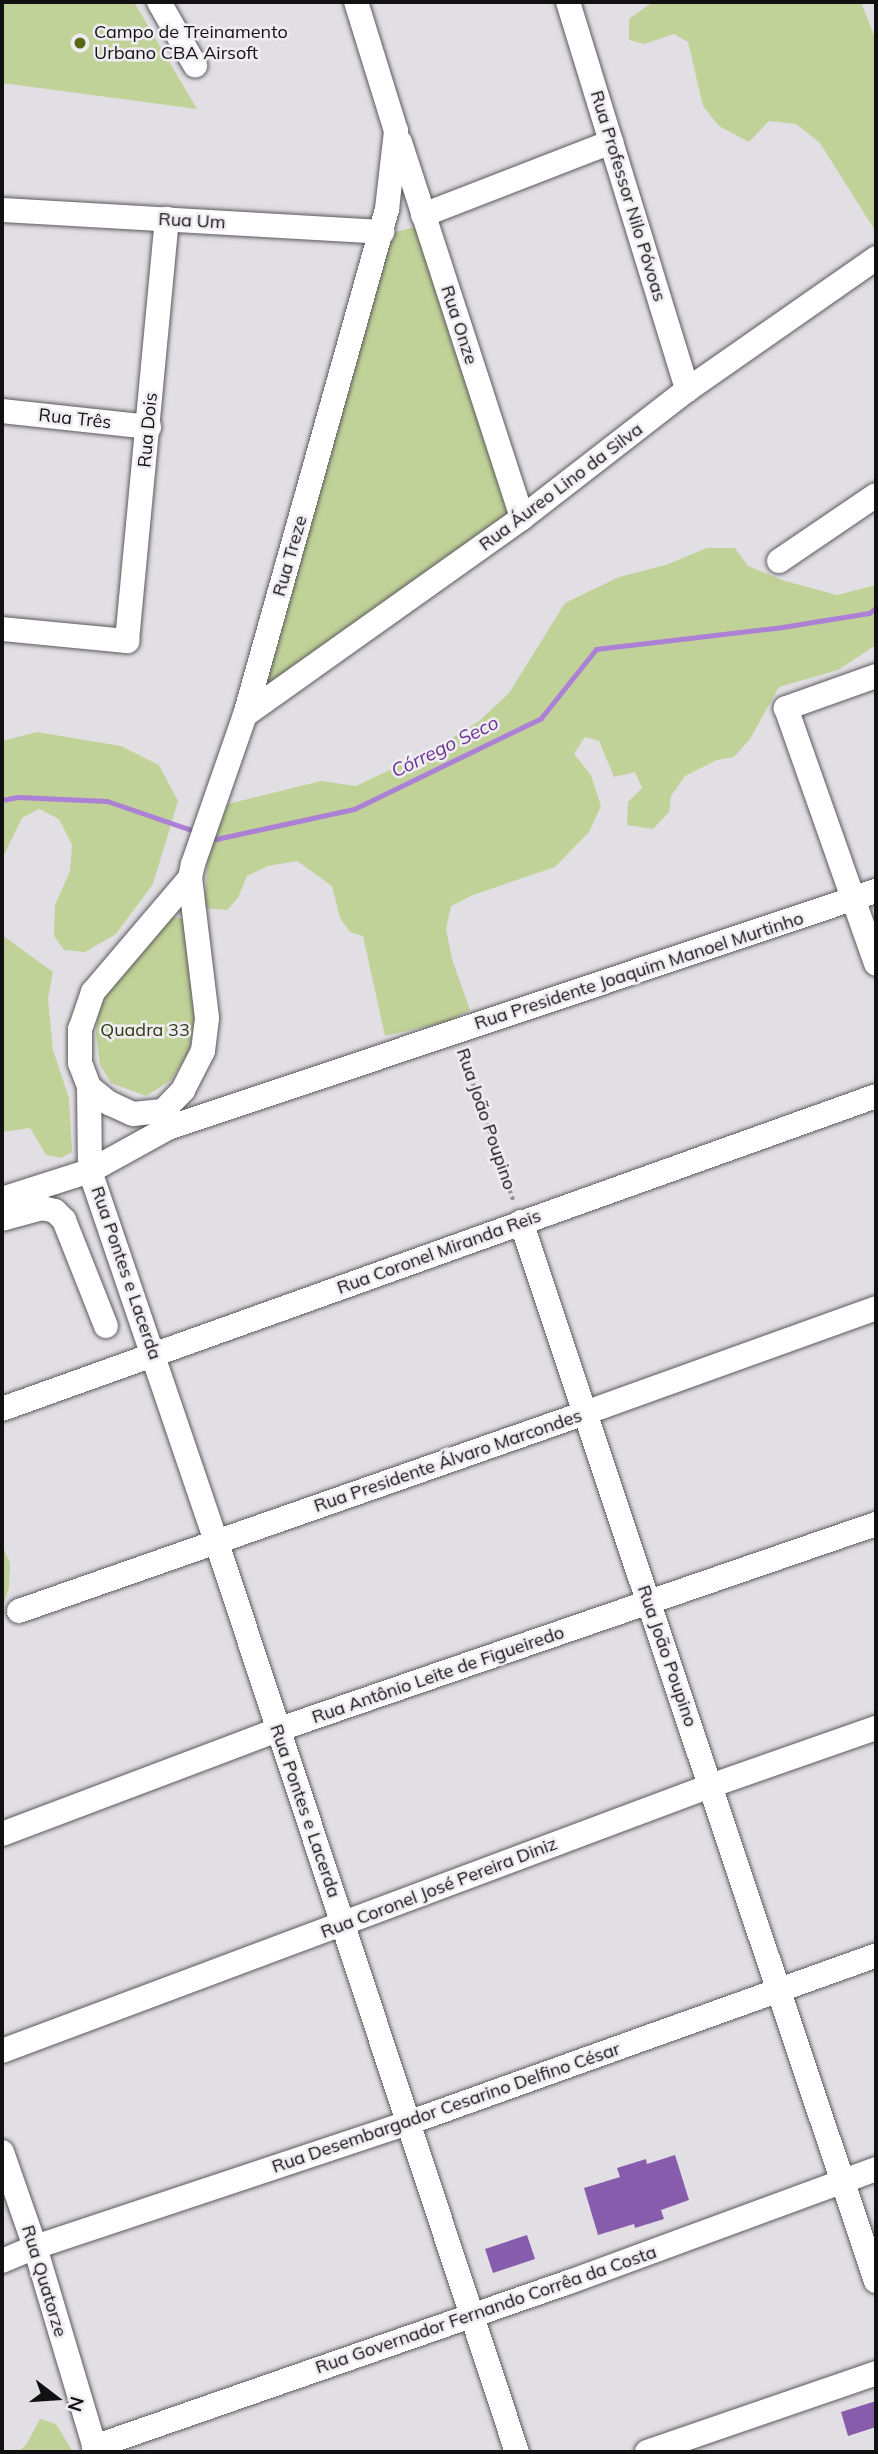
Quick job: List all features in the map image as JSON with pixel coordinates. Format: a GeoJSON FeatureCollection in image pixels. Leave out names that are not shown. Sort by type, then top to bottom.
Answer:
{"type":"FeatureCollection","features":[{"type":"Feature","properties":{"kind":"street"},"geometry":{"type":"LineString","coordinates":[[159,2],[195,65]]}},
{"type":"Feature","properties":{"kind":"street","name":"Rua Onze"},"geometry":{"type":"LineString","coordinates":[[356,2],[522,518]]}},
{"type":"Feature","properties":{"kind":"street","name":"Rua Professor Nilo Póvoas"},"geometry":{"type":"LineString","coordinates":[[568,2],[687,390]]}},
{"type":"Feature","properties":{"kind":"street","name":"Rua Treze"},"geometry":{"type":"LineString","coordinates":[[90,1171],[89,1087],[80,1063],[80,1029],[93,992],[191,871],[245,715],[382,232],[396,131]]}},
{"type":"Feature","properties":{"kind":"street"},"geometry":{"type":"LineString","coordinates":[[423,215],[611,142]]}},
{"type":"Feature","properties":{"kind":"street","name":"Rua Um"},"geometry":{"type":"LineString","coordinates":[[2,210],[382,232]]}},
{"type":"Feature","properties":{"kind":"street","name":"Rua Dois"},"geometry":{"type":"LineString","coordinates":[[2,629],[127,641],[167,219]]}},
{"type":"Feature","properties":{"kind":"street","name":"Rua Áureo Lino da Silva"},"geometry":{"type":"LineString","coordinates":[[245,715],[522,518],[687,390],[876,258]]}},
{"type":"Feature","properties":{"kind":"street","name":"Rua Três"},"geometry":{"type":"LineString","coordinates":[[2,411],[149,427]]}},
{"type":"Feature","properties":{"kind":"street"},"geometry":{"type":"LineString","coordinates":[[779,561],[876,495]]}},
{"type":"Feature","properties":{"kind":"street"},"geometry":{"type":"LineString","coordinates":[[876,676],[786,708],[876,964]]}},
{"type":"Feature","properties":{"kind":"street","name":"Rua Treze"},"geometry":{"type":"LineString","coordinates":[[165,1119],[203,1051],[206,1029],[191,871]]}},
{"type":"Feature","properties":{"kind":"street","name":"Rua Presidente Joaquim Manoel Murtinho"},"geometry":{"type":"LineString","coordinates":[[2,1199],[90,1171],[165,1119],[455,1032],[876,891]]}},
{"type":"Feature","properties":{"kind":"street"},"geometry":{"type":"LineString","coordinates":[[89,1087],[108,1103],[133,1114],[165,1119]]}},
{"type":"Feature","properties":{"kind":"street","name":"Rua Coronel Miranda Reis"},"geometry":{"type":"LineString","coordinates":[[2,1409],[876,1097]]}},
{"type":"Feature","properties":{"kind":"street","name":"Rua Pontes e Lacerda"},"geometry":{"type":"LineString","coordinates":[[90,1171],[217,1543],[277,1730],[474,2315],[517,2452]]}},
{"type":"Feature","properties":{"kind":"street"},"geometry":{"type":"LineString","coordinates":[[2,1219],[42,1208],[55,1211],[64,1220],[106,1326]]}},
{"type":"Feature","properties":{"kind":"street","name":"Rua João Poupino"},"geometry":{"type":"LineString","coordinates":[[521,1222],[876,2281]]}},
{"type":"Feature","properties":{"kind":"street","name":"Rua Presidente Álvaro Marcondes"},"geometry":{"type":"LineString","coordinates":[[19,1611],[876,1308]]}},
{"type":"Feature","properties":{"kind":"street","name":"Rua Antônio Leite de Figueiredo"},"geometry":{"type":"LineString","coordinates":[[2,1834],[277,1730],[876,1524]]}},
{"type":"Feature","properties":{"kind":"street","name":"Rua Coronel José Pereira Diniz"},"geometry":{"type":"LineString","coordinates":[[2,2051],[710,1786],[876,1728]]}},
{"type":"Feature","properties":{"kind":"street","name":"Rua Desembargador Cesarino Delfino César"},"geometry":{"type":"LineString","coordinates":[[13,2255],[408,2123],[876,1955]]}},
{"type":"Feature","properties":{"kind":"street","name":"Rua Quatorze"},"geometry":{"type":"LineString","coordinates":[[2,2151],[13,2255],[95,2450]]}},
{"type":"Feature","properties":{"kind":"street","name":"Rua Governador Fernando Corrêa da Costa"},"geometry":{"type":"LineString","coordinates":[[95,2450],[876,2169]]}},
{"type":"Feature","properties":{"kind":"street"},"geometry":{"type":"LineString","coordinates":[[647,2452],[876,2374]]}},
{"type":"Feature","properties":{"kind":"path","name":"Rua João Poupino"},"geometry":{"type":"LineString","coordinates":[[455,1032],[521,1222]]}},
{"type":"Feature","properties":{"kind":"green space","name":"Campo de Treinamento Urbano CBA Airsoft"},"geometry":{"type":"Polygon","coordinates":[[[2,2],[134,2],[197,109],[2,83],[2,2]]]}},
{"type":"Feature","properties":{"kind":"green space"},"geometry":{"type":"Polygon","coordinates":[[[653,2],[861,2],[876,40],[876,232],[820,143],[796,124],[769,121],[749,142],[719,126],[703,106],[688,42],[674,34],[644,44],[629,40],[629,19],[653,2]]]}},
{"type":"Feature","properties":{"kind":"green space"},"geometry":{"type":"Polygon","coordinates":[[[415,227],[511,512],[257,692],[388,234],[415,227]]]}},
{"type":"Feature","properties":{"kind":"green space"},"geometry":{"type":"Polygon","coordinates":[[[707,548],[735,548],[748,566],[785,581],[837,595],[876,585],[876,645],[838,670],[779,687],[750,739],[734,757],[717,760],[685,776],[671,796],[669,812],[653,829],[627,825],[628,802],[642,788],[635,772],[614,777],[599,741],[585,737],[574,754],[591,775],[601,806],[589,832],[555,867],[473,895],[451,906],[446,929],[452,959],[470,1010],[446,1022],[385,1036],[363,936],[350,932],[340,918],[332,886],[297,861],[268,866],[247,876],[238,898],[227,910],[204,908],[208,857],[228,804],[321,781],[356,786],[434,749],[478,722],[509,693],[565,603],[619,577],[666,565],[707,548]]]}},
{"type":"Feature","properties":{"kind":"green space"},"geometry":{"type":"Polygon","coordinates":[[[37,732],[121,746],[159,765],[178,801],[153,884],[116,934],[85,952],[64,950],[54,936],[55,905],[70,871],[72,845],[59,819],[39,809],[22,818],[2,859],[2,741],[37,732]]]}},
{"type":"Feature","properties":{"kind":"green space","name":"Quadra 33"},"geometry":{"type":"Polygon","coordinates":[[[172,916],[183,919],[196,1017],[189,1052],[171,1080],[146,1096],[111,1083],[100,1065],[96,1034],[98,1011],[110,987],[172,916]]]}},
{"type":"Feature","properties":{"kind":"green space"},"geometry":{"type":"Polygon","coordinates":[[[2,935],[53,972],[48,999],[53,1050],[69,1098],[72,1152],[61,1158],[46,1155],[30,1128],[2,1132],[2,935]]]}},
{"type":"Feature","properties":{"kind":"green space"},"geometry":{"type":"Polygon","coordinates":[[[2,1545],[10,1563],[9,1588],[2,1609],[2,1545]]]}},
{"type":"Feature","properties":{"kind":"green space"},"geometry":{"type":"Polygon","coordinates":[[[40,2419],[56,2424],[73,2452],[18,2452],[26,2445],[40,2419]]]}},
{"type":"Feature","properties":{"kind":"building"},"geometry":{"type":"Polygon","coordinates":[[[675,2155],[689,2200],[661,2210],[664,2219],[635,2228],[634,2224],[598,2235],[584,2188],[620,2177],[617,2168],[646,2159],[647,2164],[675,2155]]]}},
{"type":"Feature","properties":{"kind":"building"},"geometry":{"type":"Polygon","coordinates":[[[527,2235],[535,2259],[493,2273],[485,2249],[527,2235]]]}},
{"type":"Feature","properties":{"kind":"building"},"geometry":{"type":"Polygon","coordinates":[[[876,2401],[876,2427],[848,2436],[841,2412],[876,2401]]]}},
{"type":"Feature","properties":{"kind":"waterway","name":"Córrego Seco"},"geometry":{"type":"LineString","coordinates":[[210,837],[216,839],[354,809],[541,718],[596,649],[782,627],[869,613],[876,608]]}},
{"type":"Feature","properties":{"kind":"waterway","name":"Córrego Seco"},"geometry":{"type":"LineString","coordinates":[[2,800],[18,797],[107,801],[197,832]]}},
{"type":"Feature","properties":{"kind":"place","name":"Campo de Treinamento Urbano CBA Airsoft"},"geometry":{"type":"Point","coordinates":[80,43]}}]}
